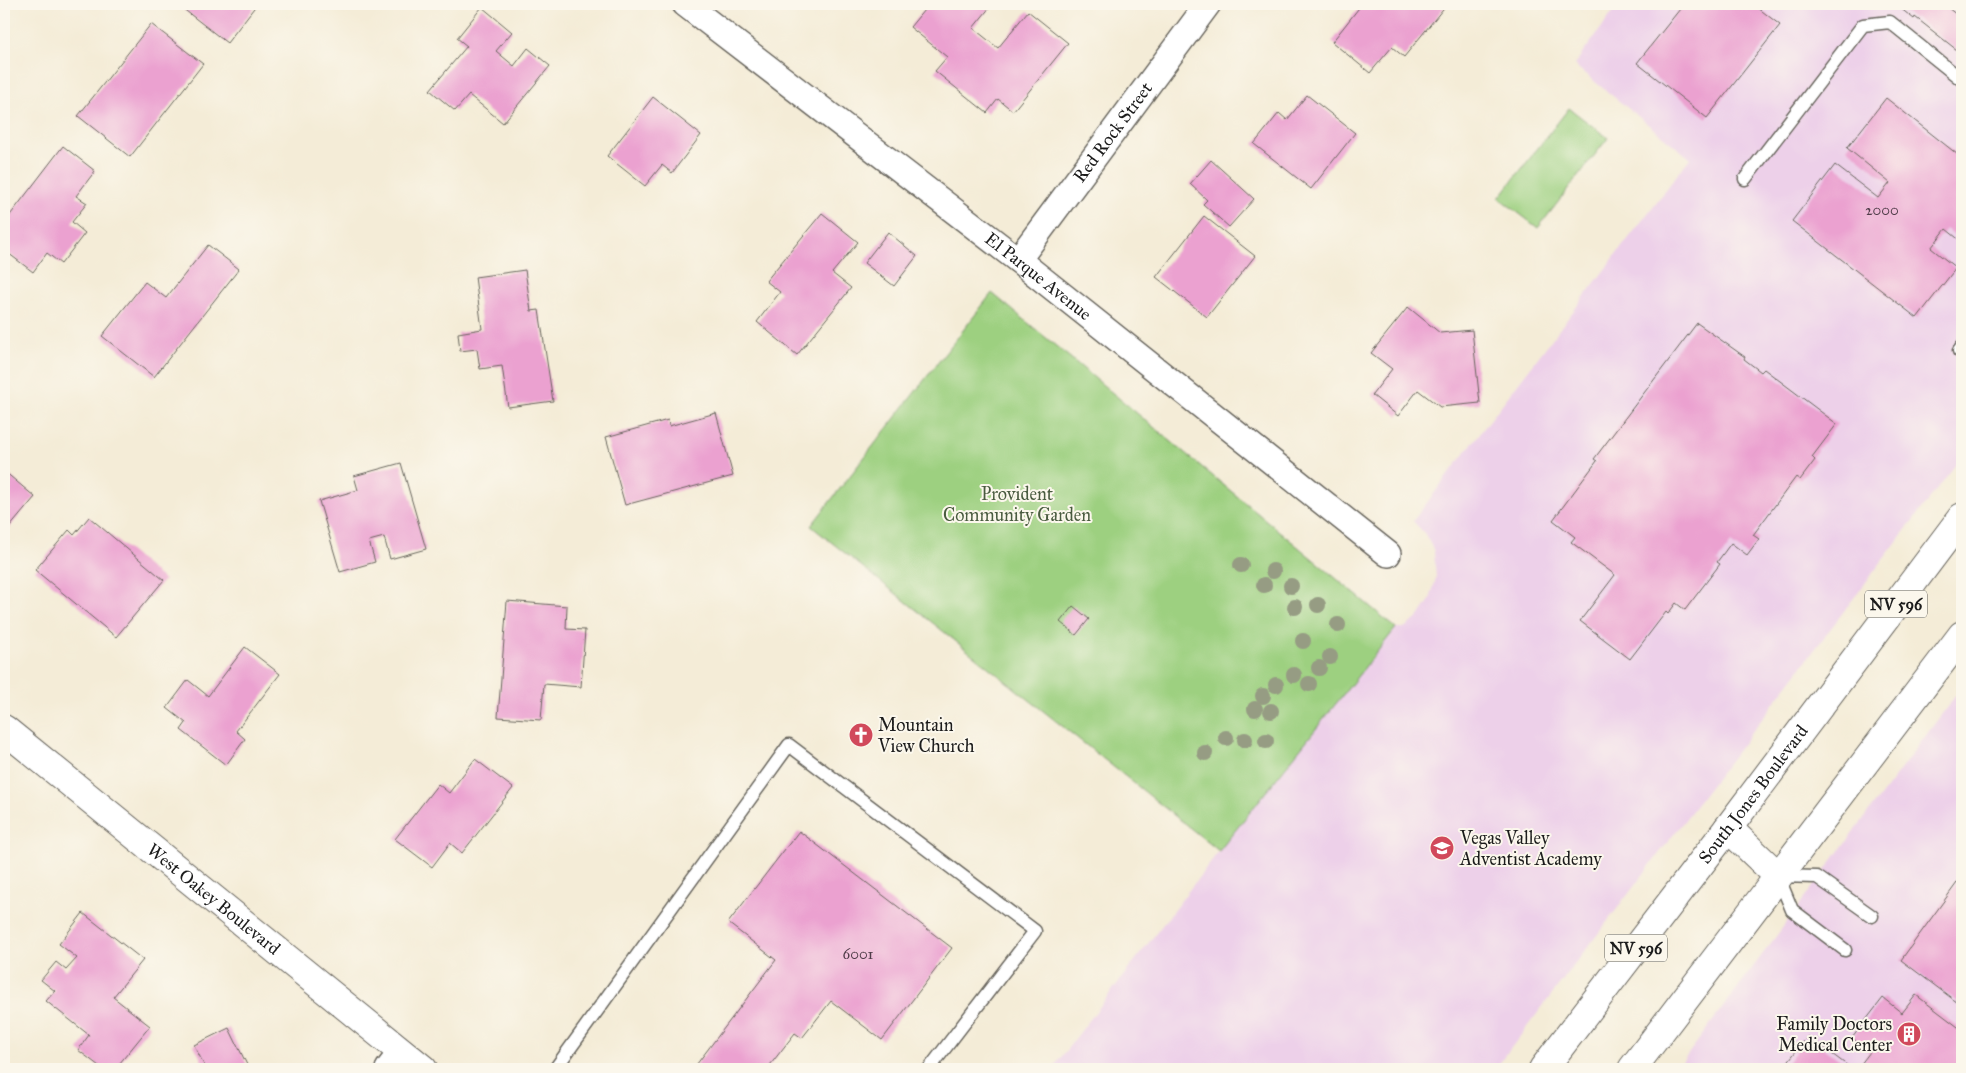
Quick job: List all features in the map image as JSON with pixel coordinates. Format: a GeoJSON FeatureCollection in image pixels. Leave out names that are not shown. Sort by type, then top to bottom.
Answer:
{"type":"FeatureCollection","features":[{"type":"Feature","properties":{"kind":"main road","name":"South Jones Boulevard"},"geometry":{"type":"LineString","coordinates":[[1543,1069],[1728,828],[1962,517]]}},
{"type":"Feature","properties":{"kind":"main road"},"geometry":{"type":"LineString","coordinates":[[1632,1069],[1962,635]]}},
{"type":"Feature","properties":{"kind":"main road","name":"West Oakey Boulevard"},"geometry":{"type":"LineString","coordinates":[[4,729],[395,1060],[423,1069]]}},
{"type":"Feature","properties":{"kind":"main road"},"geometry":{"type":"LineString","coordinates":[[1728,828],[1778,876]]}},
{"type":"Feature","properties":{"kind":"street","name":"El Parque Avenue"},"geometry":{"type":"LineString","coordinates":[[685,4],[1018,260],[1388,554]]}},
{"type":"Feature","properties":{"kind":"street","name":"Red Rock Street"},"geometry":{"type":"LineString","coordinates":[[1018,260],[1208,4]]}},
{"type":"Feature","properties":{"kind":"lane"},"geometry":{"type":"LineString","coordinates":[[1745,179],[1863,25],[1890,22],[1962,80]]}},
{"type":"Feature","properties":{"kind":"lane"},"geometry":{"type":"LineString","coordinates":[[555,1069],[789,745],[1035,931],[929,1069]]}},
{"type":"Feature","properties":{"kind":"lane"},"geometry":{"type":"LineString","coordinates":[[1845,950],[1792,910],[1778,876],[1817,877],[1872,916]]}},
{"type":"Feature","properties":{"kind":"shaded area"},"geometry":{"type":"Polygon","coordinates":[[[1619,4],[1962,4],[1962,456],[1495,1069],[1052,1069],[1219,851],[1396,628],[1404,628],[1418,618],[1430,600],[1436,578],[1434,551],[1425,534],[1413,521],[1690,158],[1574,65],[1619,4]]]}},
{"type":"Feature","properties":{"kind":"shaded area"},"geometry":{"type":"Polygon","coordinates":[[[1962,687],[1962,1069],[1677,1069],[1962,687]]]}},
{"type":"Feature","properties":{"kind":"green space"},"geometry":{"type":"Polygon","coordinates":[[[1569,108],[1608,138],[1538,228],[1499,198],[1569,108]]]}},
{"type":"Feature","properties":{"kind":"green space","name":"Provident Community Garden"},"geometry":{"type":"Polygon","coordinates":[[[992,293],[1396,628],[1219,851],[811,526],[992,293]]]}},
{"type":"Feature","properties":{"kind":"building"},"geometry":{"type":"Polygon","coordinates":[[[177,4],[257,4],[227,43],[177,4]]]}},
{"type":"Feature","properties":{"kind":"building"},"geometry":{"type":"Polygon","coordinates":[[[929,4],[988,4],[991,6],[973,28],[998,48],[1028,11],[1068,43],[1013,111],[998,99],[987,113],[935,71],[947,57],[910,27],[929,4]]]}},
{"type":"Feature","properties":{"kind":"building"},"geometry":{"type":"Polygon","coordinates":[[[1362,4],[1447,4],[1404,57],[1392,47],[1370,73],[1332,42],[1362,4]]]}},
{"type":"Feature","properties":{"kind":"building"},"geometry":{"type":"Polygon","coordinates":[[[1684,4],[1753,4],[1780,25],[1707,118],[1637,63],[1684,4]]]}},
{"type":"Feature","properties":{"kind":"building"},"geometry":{"type":"Polygon","coordinates":[[[1895,4],[1943,4],[1962,19],[1962,54],[1915,17],[1914,19],[1895,4]]]}},
{"type":"Feature","properties":{"kind":"building"},"geometry":{"type":"Polygon","coordinates":[[[482,7],[512,32],[496,51],[514,66],[528,48],[550,66],[503,123],[469,95],[455,111],[430,90],[467,46],[457,38],[482,7]]]}},
{"type":"Feature","properties":{"kind":"building"},"geometry":{"type":"Polygon","coordinates":[[[151,24],[203,64],[130,157],[78,116],[151,24]]]}},
{"type":"Feature","properties":{"kind":"building"},"geometry":{"type":"Polygon","coordinates":[[[1307,95],[1355,133],[1311,189],[1254,144],[1279,113],[1287,120],[1307,95]]]}},
{"type":"Feature","properties":{"kind":"building"},"geometry":{"type":"Polygon","coordinates":[[[653,97],[701,135],[672,173],[662,165],[645,186],[607,156],[653,97]]]}},
{"type":"Feature","properties":{"kind":"building"},"geometry":{"type":"Polygon","coordinates":[[[1886,98],[1962,158],[1962,242],[1946,229],[1931,248],[1956,268],[1917,318],[1792,221],[1835,165],[1878,198],[1890,183],[1847,148],[1886,98]]]}},
{"type":"Feature","properties":{"kind":"building"},"geometry":{"type":"Polygon","coordinates":[[[63,146],[95,171],[76,196],[87,203],[72,222],[85,233],[61,264],[47,253],[33,272],[4,250],[4,223],[63,146]]]}},
{"type":"Feature","properties":{"kind":"building"},"geometry":{"type":"Polygon","coordinates":[[[1211,160],[1254,199],[1229,227],[1203,204],[1207,200],[1190,184],[1211,160]]]}},
{"type":"Feature","properties":{"kind":"building"},"geometry":{"type":"Polygon","coordinates":[[[822,213],[858,242],[832,273],[851,288],[797,355],[757,322],[780,292],[766,281],[822,213]]]}},
{"type":"Feature","properties":{"kind":"building"},"geometry":{"type":"Polygon","coordinates":[[[1204,216],[1255,256],[1207,317],[1156,277],[1204,216]]]}},
{"type":"Feature","properties":{"kind":"building"},"geometry":{"type":"Polygon","coordinates":[[[888,232],[917,256],[894,286],[864,263],[888,232]]]}},
{"type":"Feature","properties":{"kind":"building"},"geometry":{"type":"Polygon","coordinates":[[[208,245],[239,269],[154,377],[102,336],[145,282],[166,298],[208,245]]]}},
{"type":"Feature","properties":{"kind":"building"},"geometry":{"type":"Polygon","coordinates":[[[525,270],[531,311],[539,310],[553,401],[508,407],[502,366],[480,369],[477,349],[460,351],[458,333],[482,329],[475,277],[525,270]]]}},
{"type":"Feature","properties":{"kind":"building"},"geometry":{"type":"Polygon","coordinates":[[[1408,307],[1440,333],[1472,330],[1480,403],[1440,407],[1418,390],[1398,416],[1372,395],[1392,369],[1371,353],[1408,307]]]}},
{"type":"Feature","properties":{"kind":"building"},"geometry":{"type":"Polygon","coordinates":[[[1697,323],[1745,357],[1744,359],[1761,372],[1764,369],[1837,424],[1812,457],[1815,460],[1800,480],[1796,477],[1753,535],[1759,539],[1747,555],[1731,543],[1717,562],[1720,564],[1685,610],[1676,603],[1668,614],[1666,612],[1630,659],[1580,621],[1615,575],[1571,542],[1575,537],[1553,520],[1597,461],[1594,459],[1697,323]]]}},
{"type":"Feature","properties":{"kind":"building"},"geometry":{"type":"Polygon","coordinates":[[[716,413],[733,476],[625,505],[606,437],[668,420],[669,426],[716,413]]]}},
{"type":"Feature","properties":{"kind":"building"},"geometry":{"type":"Polygon","coordinates":[[[401,463],[426,549],[390,559],[384,537],[369,541],[375,562],[340,572],[319,501],[358,490],[354,476],[401,463]]]}},
{"type":"Feature","properties":{"kind":"building"},"geometry":{"type":"Polygon","coordinates":[[[4,471],[35,497],[4,534],[4,471]]]}},
{"type":"Feature","properties":{"kind":"building"},"geometry":{"type":"Polygon","coordinates":[[[89,517],[164,580],[116,637],[35,570],[69,530],[74,535],[89,517]]]}},
{"type":"Feature","properties":{"kind":"building"},"geometry":{"type":"Polygon","coordinates":[[[507,601],[567,606],[566,629],[585,630],[581,687],[544,684],[541,720],[498,717],[507,601]]]}},
{"type":"Feature","properties":{"kind":"building"},"geometry":{"type":"Polygon","coordinates":[[[1073,606],[1089,619],[1076,635],[1060,622],[1073,606]]]}},
{"type":"Feature","properties":{"kind":"building"},"geometry":{"type":"Polygon","coordinates":[[[245,647],[280,674],[236,731],[245,739],[226,765],[181,730],[186,723],[167,708],[188,680],[208,696],[245,647]]]}},
{"type":"Feature","properties":{"kind":"building"},"geometry":{"type":"Polygon","coordinates":[[[475,759],[513,788],[462,853],[450,843],[432,867],[395,839],[438,784],[449,793],[475,759]]]}},
{"type":"Feature","properties":{"kind":"building"},"geometry":{"type":"Polygon","coordinates":[[[799,831],[952,948],[882,1040],[831,1001],[802,1038],[795,1033],[767,1069],[693,1069],[776,960],[728,923],[799,831]]]}},
{"type":"Feature","properties":{"kind":"building"},"geometry":{"type":"Polygon","coordinates":[[[1962,876],[1962,1006],[1901,960],[1962,876]]]}},
{"type":"Feature","properties":{"kind":"building"},"geometry":{"type":"Polygon","coordinates":[[[83,913],[143,960],[113,997],[150,1026],[115,1069],[103,1069],[78,1050],[89,1035],[46,1001],[55,991],[41,980],[56,962],[66,970],[77,958],[59,944],[83,913]]]}},
{"type":"Feature","properties":{"kind":"building","name":"Family Doctors Medical Center"},"geometry":{"type":"Polygon","coordinates":[[[1916,995],[1962,1030],[1962,1069],[1857,1069],[1870,1052],[1852,1038],[1883,998],[1902,1013],[1916,995]]]}},
{"type":"Feature","properties":{"kind":"building"},"geometry":{"type":"Polygon","coordinates":[[[229,1028],[249,1069],[206,1069],[194,1045],[229,1028]]]}},
{"type":"Feature","properties":{"kind":"building","name":"Family Doctors Medical Center"},"geometry":{"type":"Polygon","coordinates":[[[1808,1036],[1852,1069],[1782,1069],[1808,1036]]]}},
{"type":"Feature","properties":{"kind":"place","name":"Mountain View Church"},"geometry":{"type":"Point","coordinates":[861,735]}},
{"type":"Feature","properties":{"kind":"place","name":"Vegas Valley Adventist Academy"},"geometry":{"type":"Point","coordinates":[1442,848]}},
{"type":"Feature","properties":{"kind":"place","name":"Family Doctors Medical Center"},"geometry":{"type":"Point","coordinates":[1909,1034]}}]}
